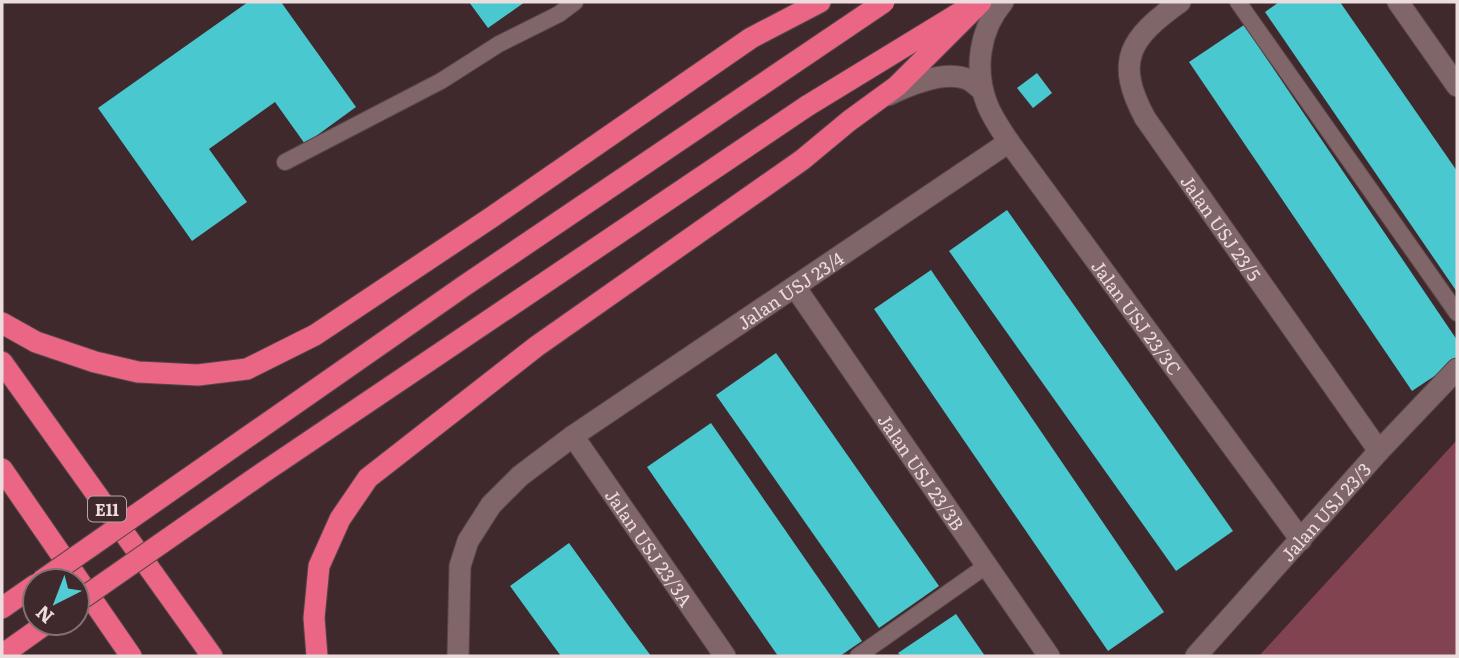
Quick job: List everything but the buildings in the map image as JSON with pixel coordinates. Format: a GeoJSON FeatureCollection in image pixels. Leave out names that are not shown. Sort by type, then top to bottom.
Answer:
{"type":"FeatureCollection","features":[{"type":"Feature","properties":{"kind":"highway"},"geometry":{"type":"LineString","coordinates":[[2,323],[36,342],[95,362],[138,372],[198,375],[247,369],[315,335],[492,217],[751,38],[820,2]]}},
{"type":"Feature","properties":{"kind":"highway"},"geometry":{"type":"LineString","coordinates":[[61,567],[464,286],[884,2]]}},
{"type":"Feature","properties":{"kind":"highway"},"geometry":{"type":"LineString","coordinates":[[317,656],[314,618],[319,566],[340,519],[368,478],[537,346],[802,160],[897,86],[979,2]]}},
{"type":"Feature","properties":{"kind":"highway"},"geometry":{"type":"LineString","coordinates":[[91,592],[261,474],[807,106],[979,2]]}},
{"type":"Feature","properties":{"kind":"highway","name":"E11"},"geometry":{"type":"LineString","coordinates":[[2,362],[212,656]]}},
{"type":"Feature","properties":{"kind":"highway"},"geometry":{"type":"LineString","coordinates":[[2,469],[131,656]]}},
{"type":"Feature","properties":{"kind":"highway"},"geometry":{"type":"LineString","coordinates":[[2,608],[21,595]]}},
{"type":"Feature","properties":{"kind":"highway"},"geometry":{"type":"LineString","coordinates":[[2,655],[27,637]]}},
{"type":"Feature","properties":{"kind":"street","name":"Jalan USJ 23/3C"},"geometry":{"type":"LineString","coordinates":[[1003,2],[991,21],[980,51],[981,89],[988,108],[1009,142],[1301,540]]}},
{"type":"Feature","properties":{"kind":"street","name":"Jalan USJ 23/5"},"geometry":{"type":"LineString","coordinates":[[1180,2],[1146,30],[1132,49],[1128,73],[1134,97],[1145,118],[1379,451]]}},
{"type":"Feature","properties":{"kind":"street"},"geometry":{"type":"LineString","coordinates":[[1398,2],[1457,86]]}},
{"type":"Feature","properties":{"kind":"street"},"geometry":{"type":"LineString","coordinates":[[879,99],[935,78],[967,79],[981,89]]}},
{"type":"Feature","properties":{"kind":"street","name":"Jalan USJ 23/4"},"geometry":{"type":"LineString","coordinates":[[573,436],[1009,142]]}},
{"type":"Feature","properties":{"kind":"street","name":"Jalan USJ 23/3B"},"geometry":{"type":"LineString","coordinates":[[795,288],[1049,656]]}},
{"type":"Feature","properties":{"kind":"street","name":"Jalan USJ 23/3"},"geometry":{"type":"LineString","coordinates":[[1196,656],[1379,451],[1457,369]]}},
{"type":"Feature","properties":{"kind":"street"},"geometry":{"type":"LineString","coordinates":[[458,656],[460,566],[468,541],[491,505],[520,476],[573,436]]}},
{"type":"Feature","properties":{"kind":"street","name":"Jalan USJ 23/3A"},"geometry":{"type":"LineString","coordinates":[[573,436],[725,656]]}},
{"type":"Feature","properties":{"kind":"lane"},"geometry":{"type":"LineString","coordinates":[[285,162],[441,81],[499,44],[559,14],[575,2]]}},
{"type":"Feature","properties":{"kind":"lane"},"geometry":{"type":"LineString","coordinates":[[1238,2],[1457,313]]}},
{"type":"Feature","properties":{"kind":"lane"},"geometry":{"type":"LineString","coordinates":[[858,656],[986,566]]}},
{"type":"Feature","properties":{"kind":"shaded area"},"geometry":{"type":"Polygon","coordinates":[[[1457,440],[1457,656],[1259,656],[1457,440]]]}}]}
